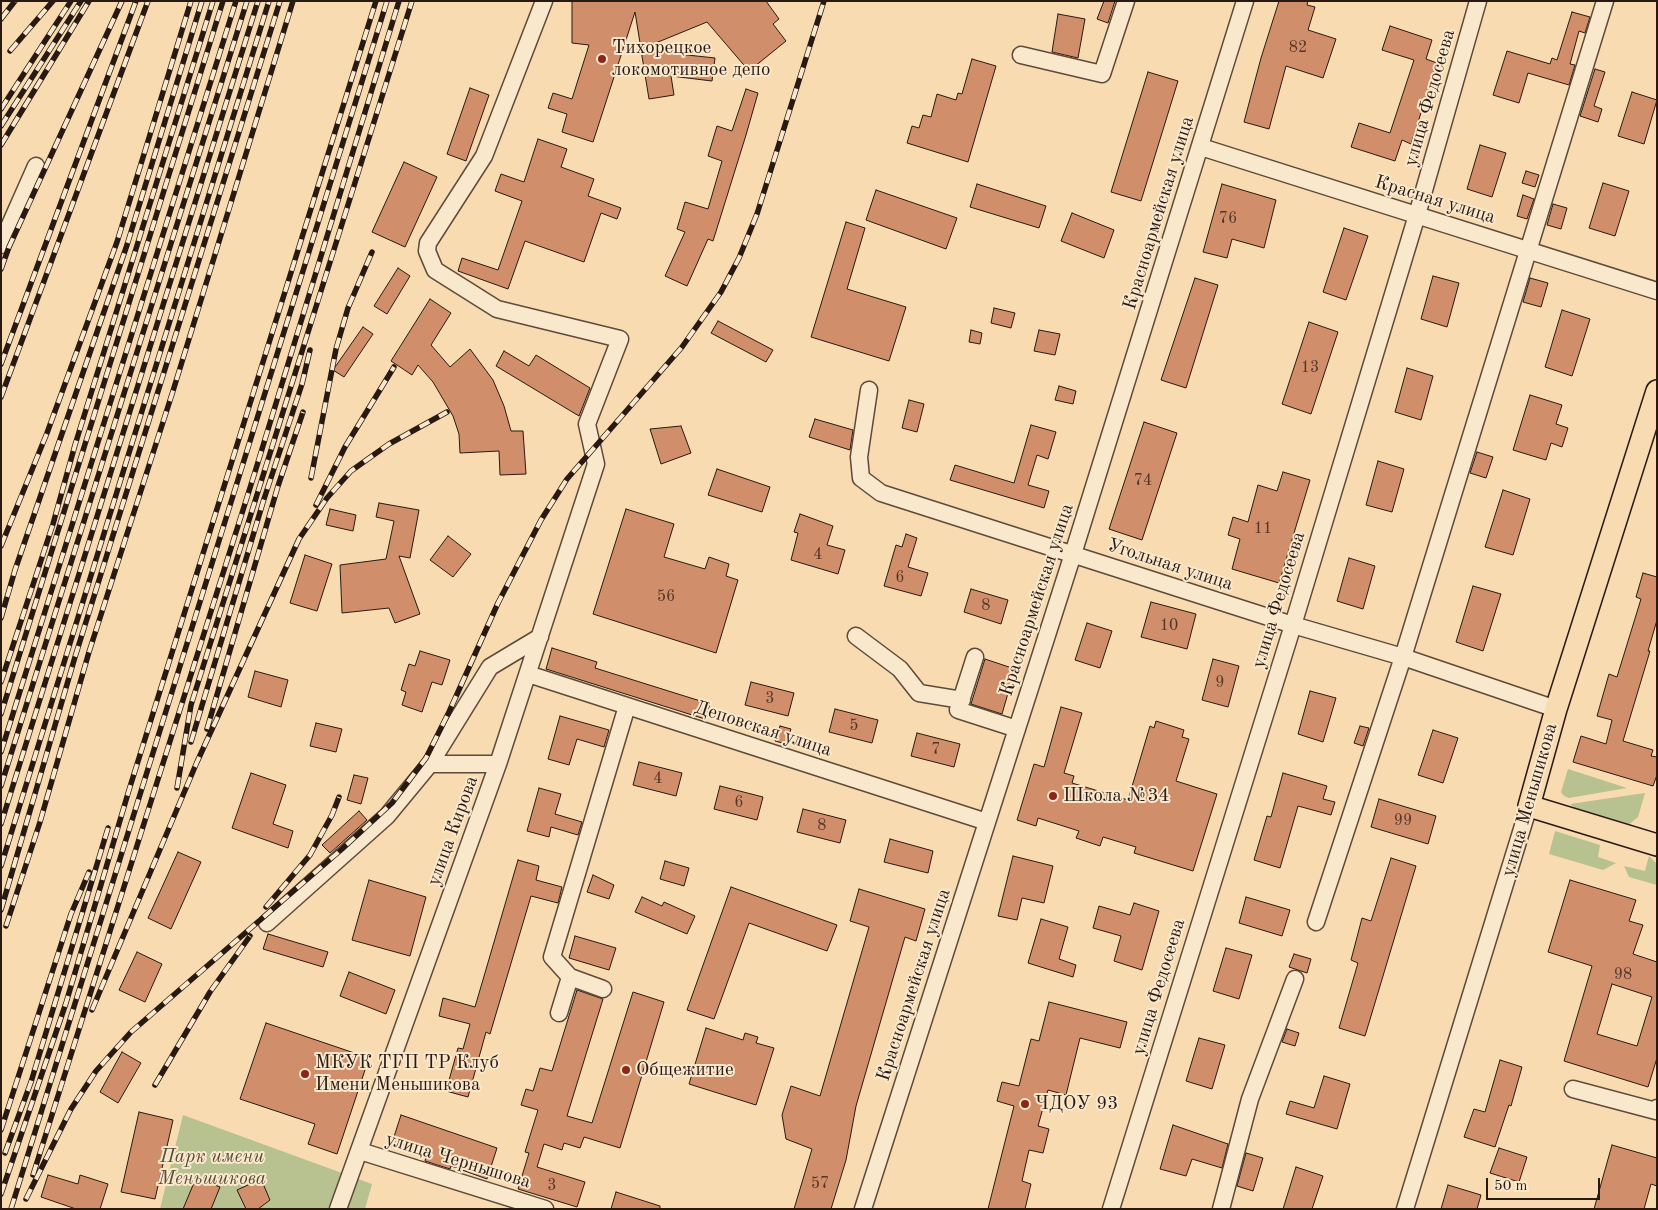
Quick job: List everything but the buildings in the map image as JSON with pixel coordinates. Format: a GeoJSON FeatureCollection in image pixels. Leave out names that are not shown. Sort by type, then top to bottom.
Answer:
{"type":"FeatureCollection","features":[{"type":"Feature","properties":{"kind":"main road","name":"улица Меньшикова"},"geometry":{"type":"LineString","coordinates":[[1529,806],[1556,709],[1657,392]]}},
{"type":"Feature","properties":{"kind":"main road"},"geometry":{"type":"LineString","coordinates":[[1529,806],[1657,845]]}},
{"type":"Feature","properties":{"kind":"street","name":"улица Кирова"},"geometry":{"type":"LineString","coordinates":[[338,1209],[498,764],[540,637],[596,464],[587,424],[620,339],[497,309],[435,270],[427,251],[428,243],[484,156],[544,1]]}},
{"type":"Feature","properties":{"kind":"street"},"geometry":{"type":"LineString","coordinates":[[1021,55],[1102,74],[1126,1]]}},
{"type":"Feature","properties":{"kind":"street","name":"Красноармейская улица"},"geometry":{"type":"LineString","coordinates":[[863,1209],[1073,554],[1245,1]]}},
{"type":"Feature","properties":{"kind":"street","name":"улица Федосеева"},"geometry":{"type":"LineString","coordinates":[[1111,1209],[1293,625],[1417,215],[1478,1]]}},
{"type":"Feature","properties":{"kind":"street"},"geometry":{"type":"LineString","coordinates":[[1316,922],[1403,657],[1605,1]]}},
{"type":"Feature","properties":{"kind":"street","name":"Красная улица"},"geometry":{"type":"LineString","coordinates":[[1201,147],[1657,291]]}},
{"type":"Feature","properties":{"kind":"street"},"geometry":{"type":"LineString","coordinates":[[1,245],[36,166]]}},
{"type":"Feature","properties":{"kind":"street","name":"Угольная улица"},"geometry":{"type":"LineString","coordinates":[[869,390],[859,457],[861,478],[881,493],[1293,625],[1403,657],[1556,709]]}},
{"type":"Feature","properties":{"kind":"street"},"geometry":{"type":"LineString","coordinates":[[856,636],[900,669],[919,693],[962,700]]}},
{"type":"Feature","properties":{"kind":"street"},"geometry":{"type":"LineString","coordinates":[[267,922],[387,816],[430,764],[490,667],[540,637]]}},
{"type":"Feature","properties":{"kind":"street"},"geometry":{"type":"LineString","coordinates":[[975,658],[958,710],[1017,729]]}},
{"type":"Feature","properties":{"kind":"street","name":"Деповская улица"},"geometry":{"type":"LineString","coordinates":[[528,674],[987,822]]}},
{"type":"Feature","properties":{"kind":"street"},"geometry":{"type":"LineString","coordinates":[[603,988],[570,977],[552,957],[627,706]]}},
{"type":"Feature","properties":{"kind":"street"},"geometry":{"type":"LineString","coordinates":[[430,764],[498,764]]}},
{"type":"Feature","properties":{"kind":"street","name":"улица Меньшикова"},"geometry":{"type":"LineString","coordinates":[[1405,1209],[1529,806]]}},
{"type":"Feature","properties":{"kind":"street"},"geometry":{"type":"LineString","coordinates":[[558,1013],[570,977]]}},
{"type":"Feature","properties":{"kind":"street"},"geometry":{"type":"LineString","coordinates":[[1221,1209],[1250,1099],[1294,979]]}},
{"type":"Feature","properties":{"kind":"street"},"geometry":{"type":"LineString","coordinates":[[1574,1089],[1656,1111],[1657,1108]]}},
{"type":"Feature","properties":{"kind":"street","name":"улица Чернышова"},"geometry":{"type":"LineString","coordinates":[[360,1150],[545,1209]]}},
{"type":"Feature","properties":{"kind":"green space"},"geometry":{"type":"Polygon","coordinates":[[[1568,769],[1627,788],[1569,798],[1561,792],[1568,769]]]}},
{"type":"Feature","properties":{"kind":"green space"},"geometry":{"type":"Polygon","coordinates":[[[1645,793],[1638,817],[1627,826],[1579,811],[1570,804],[1645,793]]]}},
{"type":"Feature","properties":{"kind":"green space"},"geometry":{"type":"Polygon","coordinates":[[[1555,831],[1600,845],[1598,857],[1616,863],[1603,870],[1549,854],[1555,831]]]}},
{"type":"Feature","properties":{"kind":"green space"},"geometry":{"type":"Polygon","coordinates":[[[1649,856],[1657,864],[1657,885],[1629,877],[1624,866],[1645,871],[1649,856]]]}},
{"type":"Feature","properties":{"kind":"green space","name":"Парк имени Меньшикова"},"geometry":{"type":"Polygon","coordinates":[[[183,1115],[372,1184],[365,1209],[160,1209],[183,1115]]]}},
{"type":"Feature","properties":{"kind":"railway"},"geometry":{"type":"LineString","coordinates":[[1,19],[15,1]]}},
{"type":"Feature","properties":{"kind":"railway"},"geometry":{"type":"LineString","coordinates":[[10,51],[53,1]]}},
{"type":"Feature","properties":{"kind":"railway"},"geometry":{"type":"LineString","coordinates":[[1,109],[71,1]]}},
{"type":"Feature","properties":{"kind":"railway"},"geometry":{"type":"LineString","coordinates":[[1,126],[81,1]]}},
{"type":"Feature","properties":{"kind":"railway"},"geometry":{"type":"LineString","coordinates":[[1,145],[89,1]]}},
{"type":"Feature","properties":{"kind":"railway"},"geometry":{"type":"LineString","coordinates":[[1,269],[9,247],[122,1]]}},
{"type":"Feature","properties":{"kind":"railway"},"geometry":{"type":"LineString","coordinates":[[1,364],[136,1]]}},
{"type":"Feature","properties":{"kind":"railway"},"geometry":{"type":"LineString","coordinates":[[1,397],[148,1]]}},
{"type":"Feature","properties":{"kind":"railway"},"geometry":{"type":"LineString","coordinates":[[1,546],[47,433],[117,242],[191,1]]}},
{"type":"Feature","properties":{"kind":"railway"},"geometry":{"type":"LineString","coordinates":[[1,618],[15,570],[127,245],[202,1]]}},
{"type":"Feature","properties":{"kind":"railway"},"geometry":{"type":"LineString","coordinates":[[1,682],[53,524],[75,445],[213,1]]}},
{"type":"Feature","properties":{"kind":"railway"},"geometry":{"type":"LineString","coordinates":[[1,714],[223,1]]}},
{"type":"Feature","properties":{"kind":"railway"},"geometry":{"type":"LineString","coordinates":[[1,752],[236,1]]}},
{"type":"Feature","properties":{"kind":"railway"},"geometry":{"type":"LineString","coordinates":[[1,786],[247,1]]}},
{"type":"Feature","properties":{"kind":"railway"},"geometry":{"type":"LineString","coordinates":[[1,824],[258,1]]}},
{"type":"Feature","properties":{"kind":"railway"},"geometry":{"type":"LineString","coordinates":[[1,866],[269,1]]}},
{"type":"Feature","properties":{"kind":"railway"},"geometry":{"type":"LineString","coordinates":[[1,910],[75,657],[280,1]]}},
{"type":"Feature","properties":{"kind":"railway"},"geometry":{"type":"LineString","coordinates":[[6,926],[40,822],[89,652],[173,391],[293,1]]}},
{"type":"Feature","properties":{"kind":"railway"},"geometry":{"type":"LineString","coordinates":[[1,1194],[66,1003],[129,790],[376,1]]}},
{"type":"Feature","properties":{"kind":"railway"},"geometry":{"type":"LineString","coordinates":[[11,1209],[387,1]]}},
{"type":"Feature","properties":{"kind":"railway"},"geometry":{"type":"LineString","coordinates":[[33,1175],[255,472],[399,1]]}},
{"type":"Feature","properties":{"kind":"railway"},"geometry":{"type":"LineString","coordinates":[[177,788],[191,705],[412,1]]}},
{"type":"Feature","properties":{"kind":"railway"},"geometry":{"type":"LineString","coordinates":[[26,1199],[71,1109],[96,1071],[131,1032],[342,849],[392,803],[426,758],[498,603],[541,520],[567,479],[682,347],[721,292],[739,258],[757,214],[824,1]]}},
{"type":"Feature","properties":{"kind":"railway"},"geometry":{"type":"LineString","coordinates":[[311,478],[336,349],[348,308],[372,252]]}},
{"type":"Feature","properties":{"kind":"railway"},"geometry":{"type":"LineString","coordinates":[[191,742],[264,499],[302,384],[310,350]]}},
{"type":"Feature","properties":{"kind":"railway"},"geometry":{"type":"LineString","coordinates":[[316,505],[345,447],[394,367]]}},
{"type":"Feature","properties":{"kind":"railway"},"geometry":{"type":"LineString","coordinates":[[207,729],[278,486],[303,412]]}},
{"type":"Feature","properties":{"kind":"railway"},"geometry":{"type":"LineString","coordinates":[[92,1010],[197,762],[299,539],[327,498],[351,471],[389,444],[447,412]]}},
{"type":"Feature","properties":{"kind":"railway"},"geometry":{"type":"LineString","coordinates":[[266,907],[310,855],[332,815],[339,797]]}},
{"type":"Feature","properties":{"kind":"railway"},"geometry":{"type":"LineString","coordinates":[[5,1153],[31,1082],[108,828]]}},
{"type":"Feature","properties":{"kind":"railway"},"geometry":{"type":"LineString","coordinates":[[1,1130],[71,914],[89,872]]}},
{"type":"Feature","properties":{"kind":"railway"},"geometry":{"type":"LineString","coordinates":[[155,1085],[210,992],[250,936]]}},
{"type":"Feature","properties":{"kind":"place","name":"Тихорецкое локомотивное депо"},"geometry":{"type":"Point","coordinates":[602,59]}},
{"type":"Feature","properties":{"kind":"place","name":"Школа №34"},"geometry":{"type":"Point","coordinates":[1053,796]}},
{"type":"Feature","properties":{"kind":"place","name":"Общежитие"},"geometry":{"type":"Point","coordinates":[626,1070]}},
{"type":"Feature","properties":{"kind":"place","name":"МКУК ТГП ТР Клуб Имени Меньшикова"},"geometry":{"type":"Point","coordinates":[305,1074]}},
{"type":"Feature","properties":{"kind":"place","name":"ЧДОУ 93"},"geometry":{"type":"Point","coordinates":[1025,1104]}}]}
